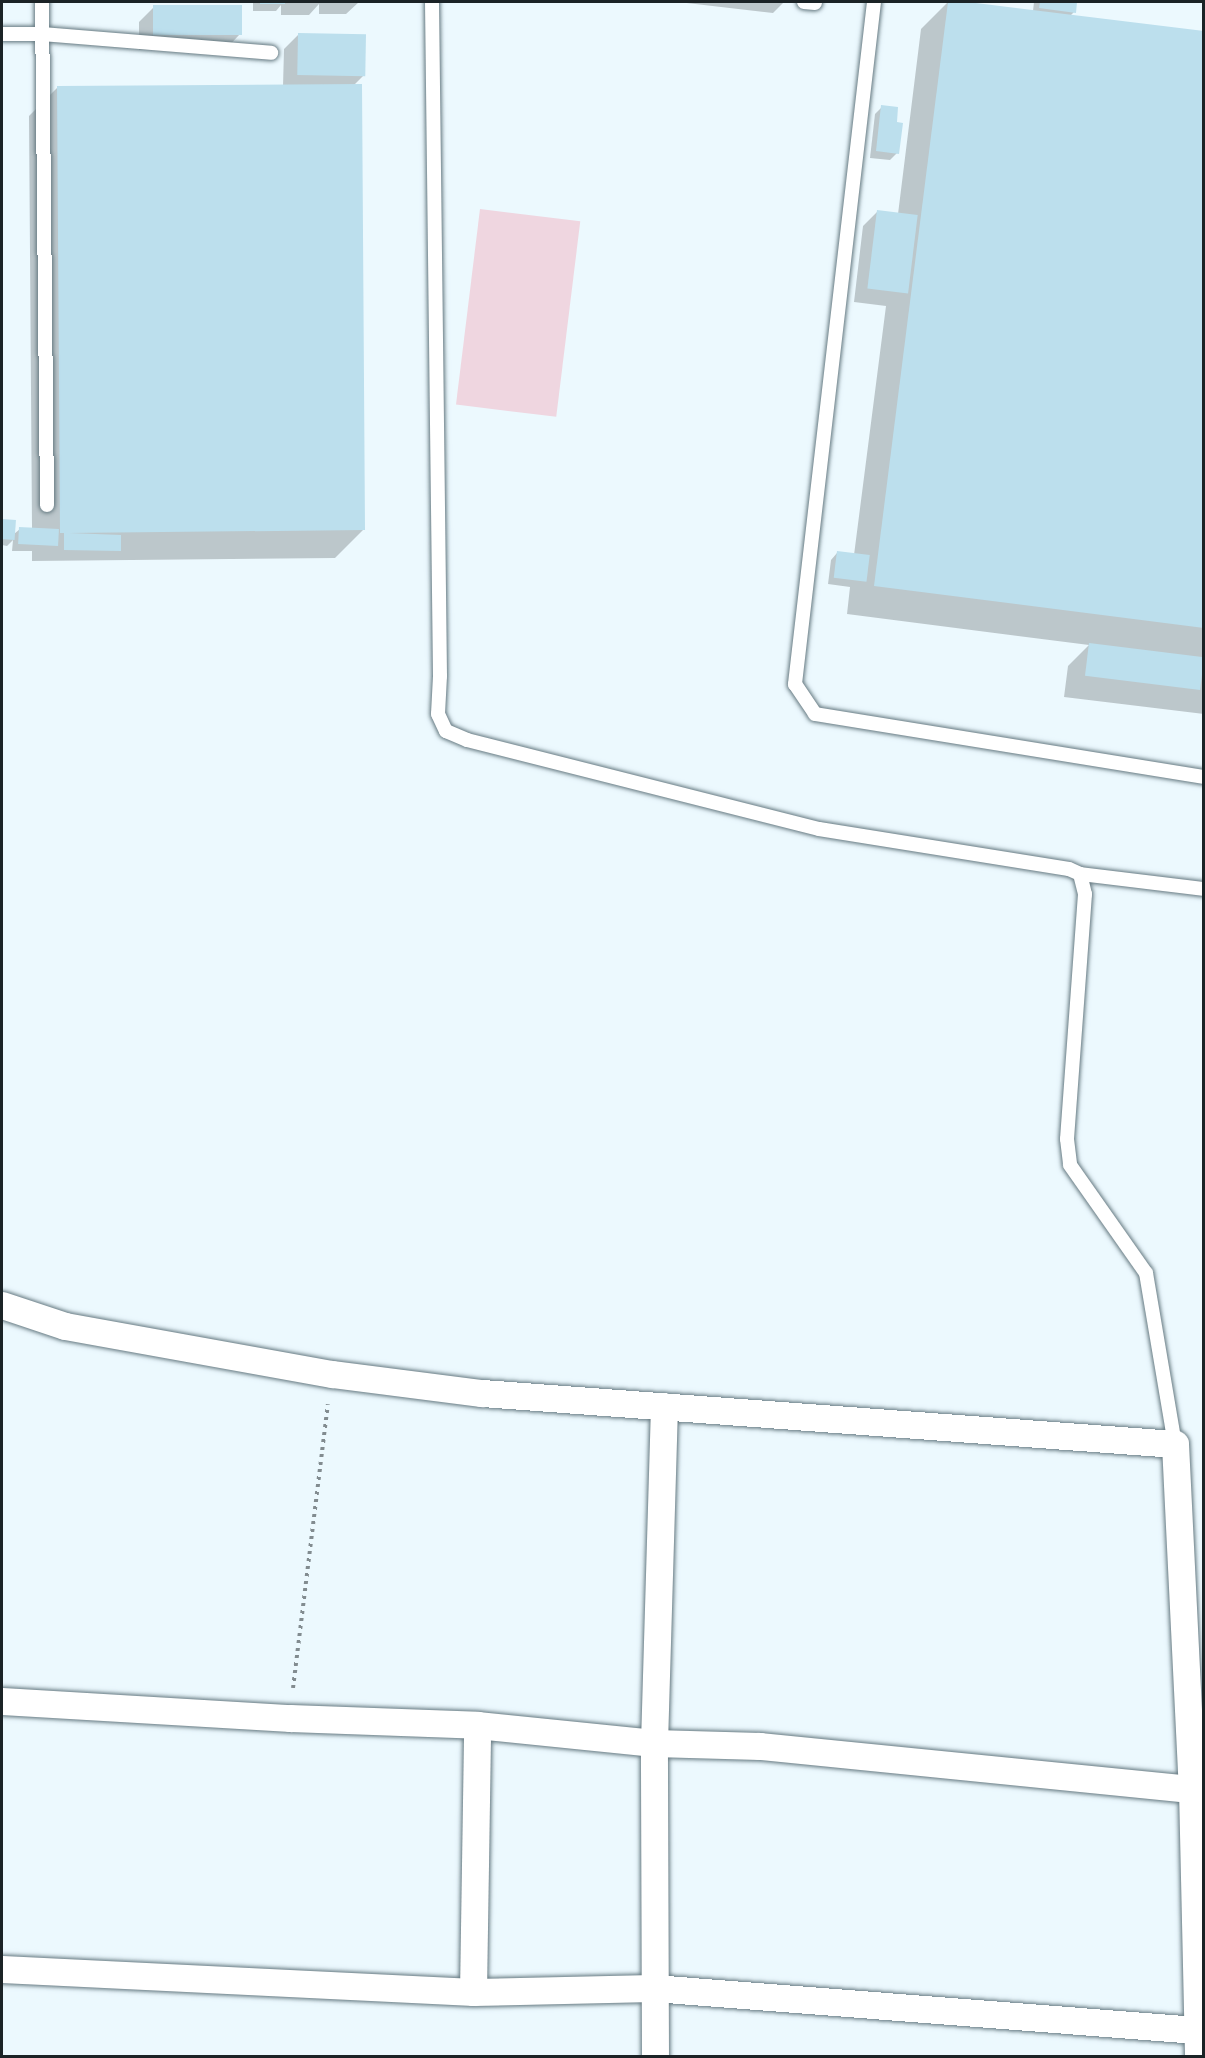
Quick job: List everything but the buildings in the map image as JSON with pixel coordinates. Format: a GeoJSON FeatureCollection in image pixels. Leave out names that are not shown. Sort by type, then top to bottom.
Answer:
{"type":"FeatureCollection","features":[{"type":"Feature","properties":{"kind":"street"},"geometry":{"type":"LineString","coordinates":[[2,1305],[65,1326],[333,1374],[483,1393],[1175,1444],[1192,1789],[1198,2056]]}},
{"type":"Feature","properties":{"kind":"street"},"geometry":{"type":"LineString","coordinates":[[655,2056],[654,1743],[664,1406]]}},
{"type":"Feature","properties":{"kind":"street"},"geometry":{"type":"LineString","coordinates":[[2,1701],[290,1718],[477,1725],[654,1743],[760,1746],[1192,1789]]}},
{"type":"Feature","properties":{"kind":"street"},"geometry":{"type":"LineString","coordinates":[[473,1992],[477,1725]]}},
{"type":"Feature","properties":{"kind":"street"},"geometry":{"type":"LineString","coordinates":[[2,1969],[473,1992],[653,1988],[1196,2030]]}},
{"type":"Feature","properties":{"kind":"lane"},"geometry":{"type":"LineString","coordinates":[[42,2],[47,505]]}},
{"type":"Feature","properties":{"kind":"lane"},"geometry":{"type":"LineString","coordinates":[[432,2],[440,676],[438,714],[446,731],[478,743],[819,829],[1069,869],[1080,874],[1203,889]]}},
{"type":"Feature","properties":{"kind":"lane"},"geometry":{"type":"LineString","coordinates":[[874,2],[795,684],[815,714],[1203,777]]}},
{"type":"Feature","properties":{"kind":"lane"},"geometry":{"type":"LineString","coordinates":[[2,34],[42,34],[271,53]]}},
{"type":"Feature","properties":{"kind":"lane"},"geometry":{"type":"LineString","coordinates":[[1080,874],[1085,894],[1067,1139],[1070,1165],[1146,1274],[1175,1444]]}},
{"type":"Feature","properties":{"kind":"path"},"geometry":{"type":"LineString","coordinates":[[290,1718],[333,1374]]}},
{"type":"Feature","properties":{"kind":"shaded area"},"geometry":{"type":"Polygon","coordinates":[[[480,209],[580,221],[556,417],[456,405],[480,209]]]}}]}
